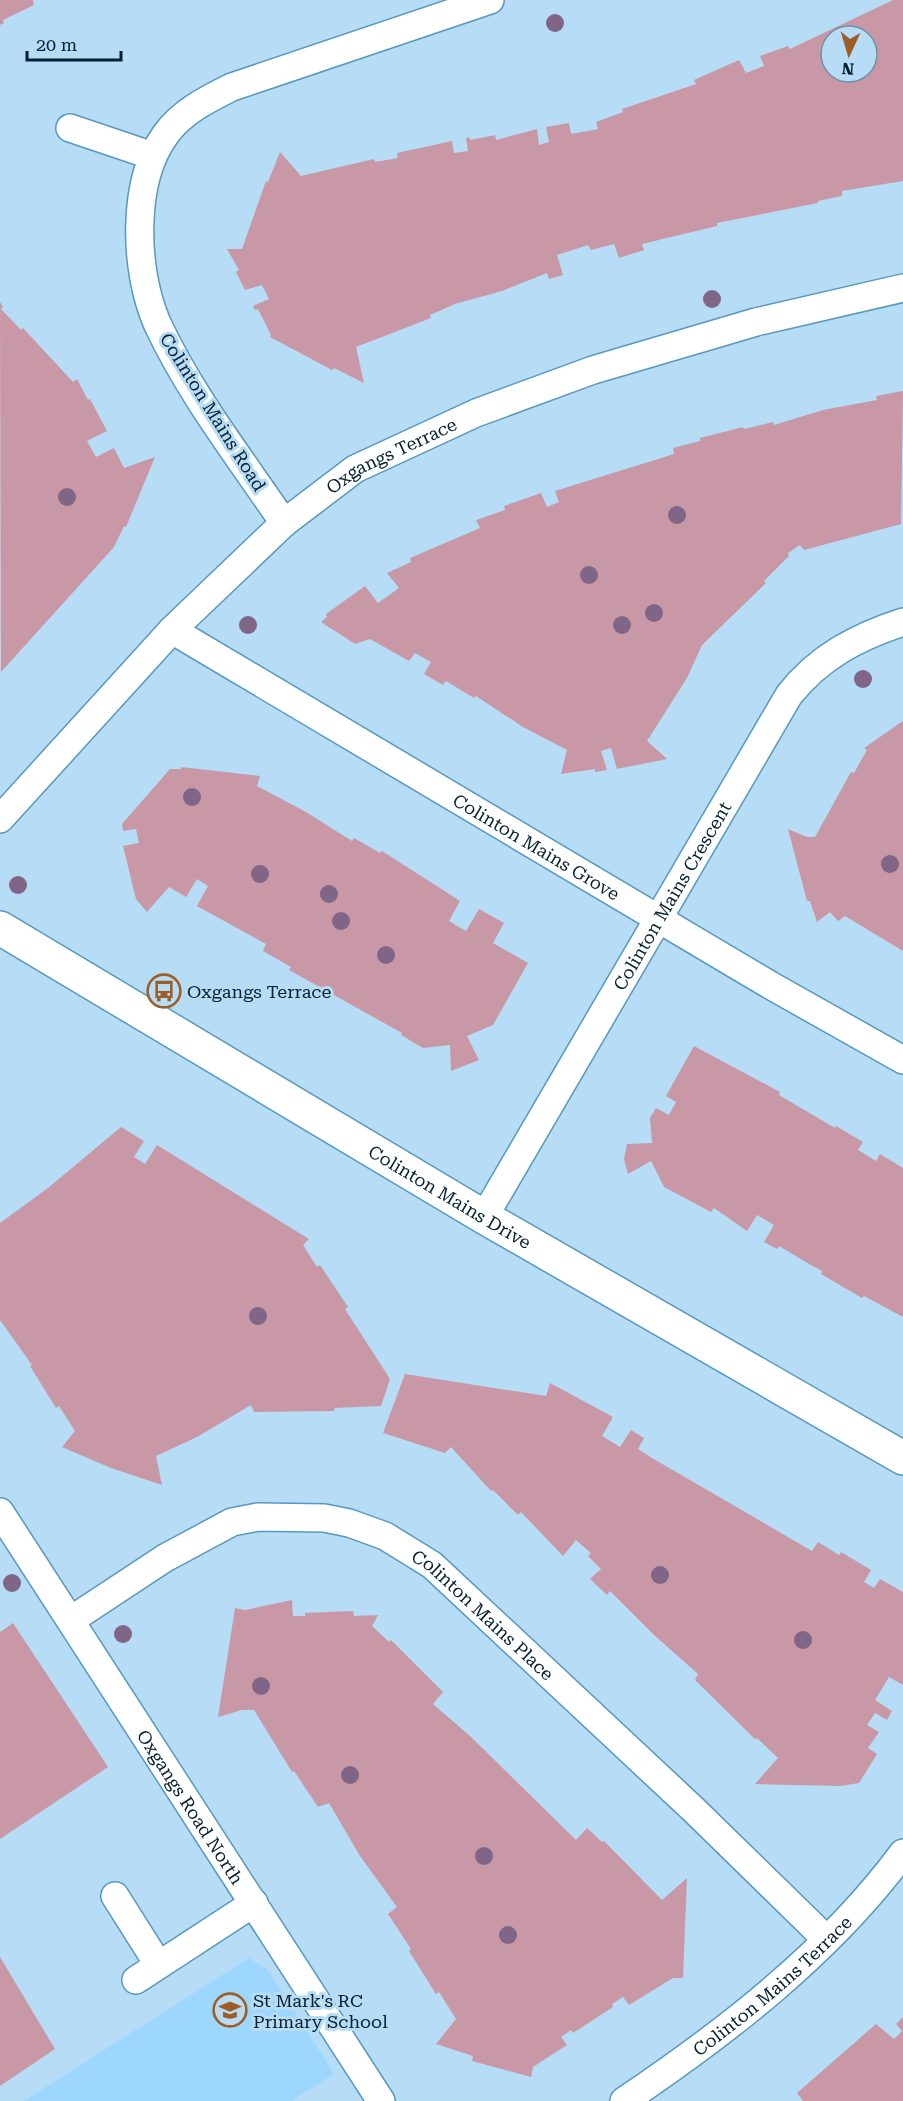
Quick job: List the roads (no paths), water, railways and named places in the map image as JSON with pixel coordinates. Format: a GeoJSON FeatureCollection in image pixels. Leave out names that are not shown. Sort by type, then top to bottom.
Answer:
{"type":"FeatureCollection","features":[{"type":"Feature","properties":{"kind":"street","name":"Colinton Mains Road"},"geometry":{"type":"LineString","coordinates":[[284,523],[208,411],[157,321],[148,296],[140,228],[145,176],[153,156],[176,123],[200,103],[232,87],[490,0]]}},
{"type":"Feature","properties":{"kind":"street"},"geometry":{"type":"LineString","coordinates":[[70,128],[153,156]]}},
{"type":"Feature","properties":{"kind":"street","name":"Oxgangs Terrace"},"geometry":{"type":"LineString","coordinates":[[0,819],[172,630],[284,523],[355,469],[524,393],[674,345],[846,299],[903,288]]}},
{"type":"Feature","properties":{"kind":"street","name":"Colinton Mains Crescent"},"geometry":{"type":"LineString","coordinates":[[484,1217],[789,695],[802,678],[836,651],[870,633],[903,622]]}},
{"type":"Feature","properties":{"kind":"street","name":"Colinton Mains Grove"},"geometry":{"type":"LineString","coordinates":[[172,630],[903,1060]]}},
{"type":"Feature","properties":{"kind":"street","name":"Colinton Mains Drive"},"geometry":{"type":"LineString","coordinates":[[0,928],[484,1217],[903,1458]]}},
{"type":"Feature","properties":{"kind":"street","name":"Oxgangs Road North"},"geometry":{"type":"LineString","coordinates":[[0,1512],[381,2101]]}},
{"type":"Feature","properties":{"kind":"street","name":"Colinton Mains Place"},"geometry":{"type":"LineString","coordinates":[[71,1620],[165,1558],[232,1522],[258,1517],[324,1518],[385,1536],[432,1564],[694,1810],[826,1939]]}},
{"type":"Feature","properties":{"kind":"street","name":"Colinton Mains Terrace"},"geometry":{"type":"LineString","coordinates":[[624,2101],[749,2011],[826,1939],[903,1853]]}},
{"type":"Feature","properties":{"kind":"street"},"geometry":{"type":"LineString","coordinates":[[115,1896],[158,1964]]}},
{"type":"Feature","properties":{"kind":"street"},"geometry":{"type":"LineString","coordinates":[[136,1980],[255,1903]]}},
{"type":"Feature","properties":{"kind":"place","name":"Oxgangs Terrace"},"geometry":{"type":"Point","coordinates":[164,991]}},
{"type":"Feature","properties":{"kind":"place","name":"St Mark's RC Primary School"},"geometry":{"type":"Point","coordinates":[230,2010]}}]}
